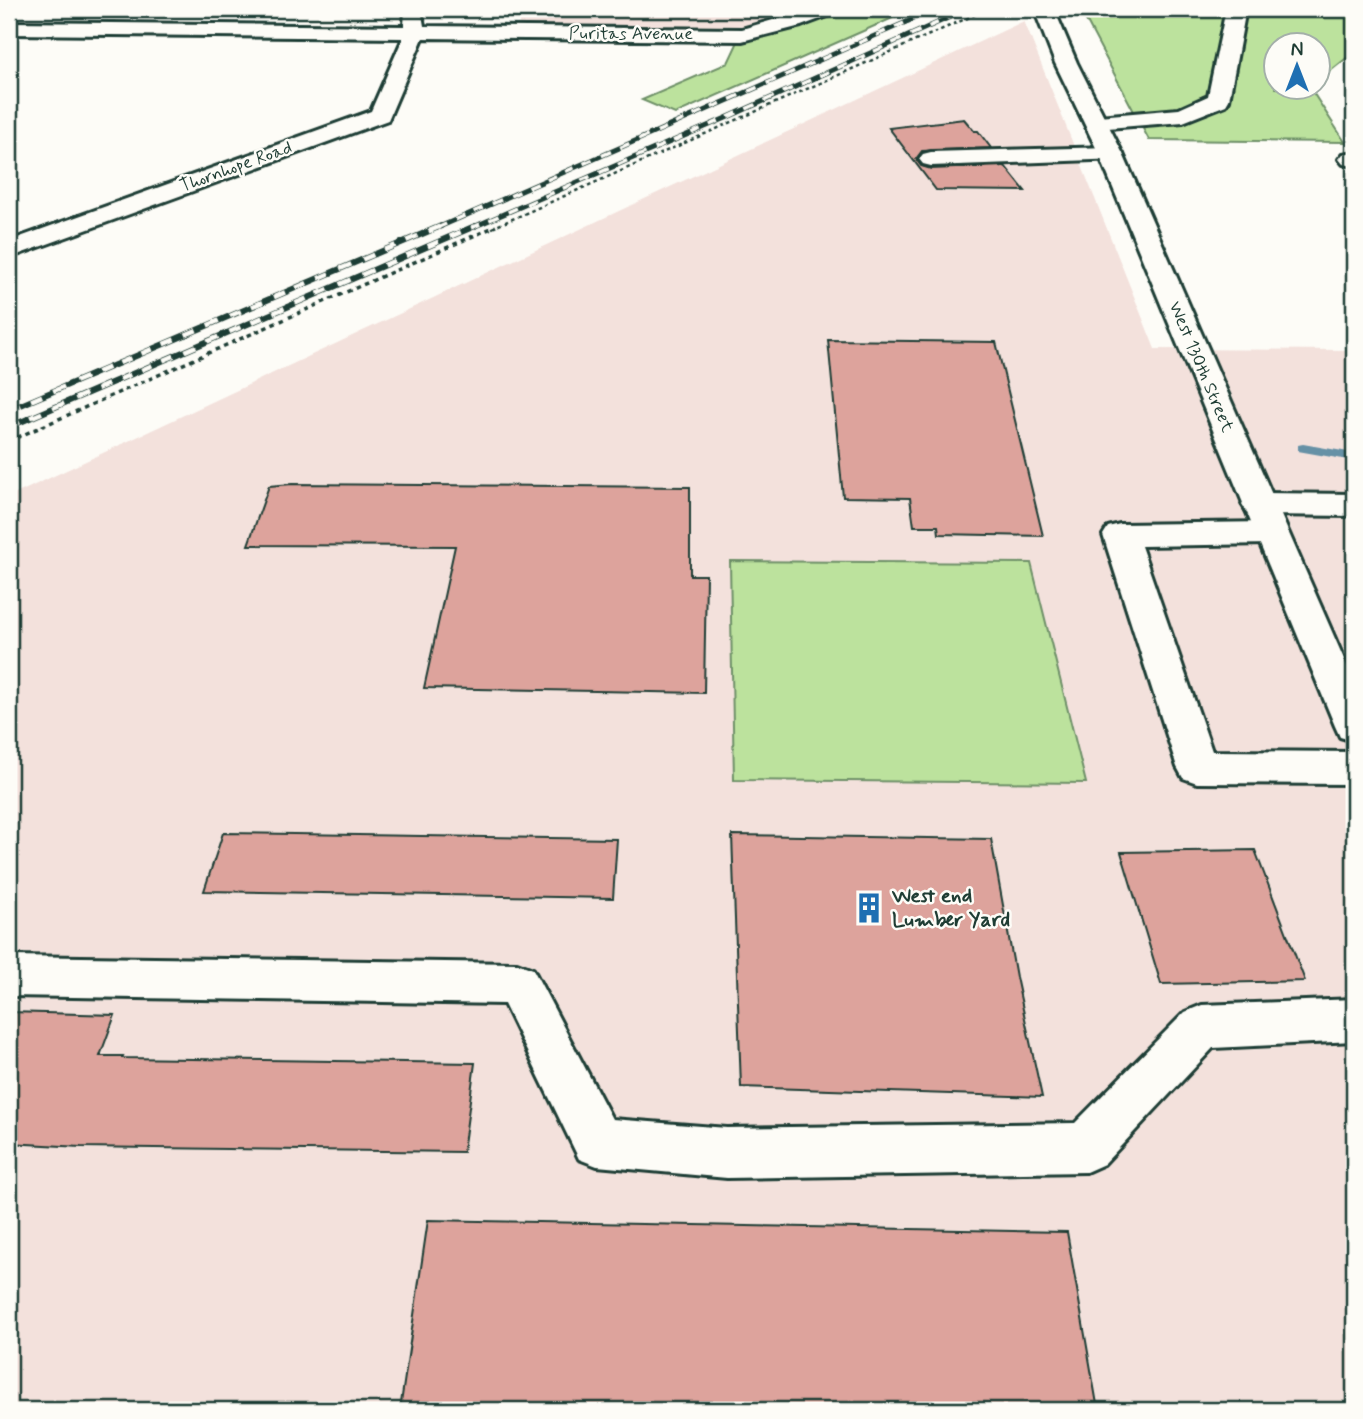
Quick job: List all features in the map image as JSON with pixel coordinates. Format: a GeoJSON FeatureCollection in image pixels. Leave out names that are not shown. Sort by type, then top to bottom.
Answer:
{"type":"FeatureCollection","features":[{"type":"Feature","properties":{"kind":"street"},"geometry":{"type":"LineString","coordinates":[[21,32],[60,9]]}},
{"type":"Feature","properties":{"kind":"street"},"geometry":{"type":"LineString","coordinates":[[415,9],[415,33]]}},
{"type":"Feature","properties":{"kind":"street","name":"Puritas Avenue"},"geometry":{"type":"LineString","coordinates":[[21,32],[415,33],[640,25],[742,35],[794,22],[829,9]]}},
{"type":"Feature","properties":{"kind":"street","name":"West 130th Street"},"geometry":{"type":"LineString","coordinates":[[1044,9],[1111,154],[1354,726]]}},
{"type":"Feature","properties":{"kind":"street"},"geometry":{"type":"LineString","coordinates":[[1095,122],[1183,115],[1218,100],[1236,9]]}},
{"type":"Feature","properties":{"kind":"street","name":"Thornhope Road"},"geometry":{"type":"LineString","coordinates":[[9,250],[380,116],[415,33]]}},
{"type":"Feature","properties":{"kind":"street"},"geometry":{"type":"LineString","coordinates":[[931,159],[1111,154]]}},
{"type":"Feature","properties":{"kind":"street"},"geometry":{"type":"LineString","coordinates":[[1354,505],[1120,535],[1197,766],[1354,768]]}},
{"type":"Feature","properties":{"kind":"street"},"geometry":{"type":"LineString","coordinates":[[9,976],[517,984],[597,1142],[727,1153],[1086,1147],[1202,1027],[1354,1020]]}},
{"type":"Feature","properties":{"kind":"path"},"geometry":{"type":"LineString","coordinates":[[9,440],[988,9]]}},
{"type":"Feature","properties":{"kind":"shaded area"},"geometry":{"type":"Polygon","coordinates":[[[523,9],[809,9],[743,31],[517,29],[523,9]]]}},
{"type":"Feature","properties":{"kind":"shaded area"},"geometry":{"type":"Polygon","coordinates":[[[1024,21],[1155,349],[1354,350],[1354,1410],[9,1410],[9,497],[1024,21]]]}},
{"type":"Feature","properties":{"kind":"green space"},"geometry":{"type":"Polygon","coordinates":[[[809,9],[913,9],[675,114],[642,100],[728,63],[743,31],[809,9]]]}},
{"type":"Feature","properties":{"kind":"green space"},"geometry":{"type":"Polygon","coordinates":[[[1080,9],[1354,9],[1354,52],[1332,70],[1332,32],[1262,32],[1262,102],[1319,102],[1345,142],[1149,140],[1080,9]]]}},
{"type":"Feature","properties":{"kind":"green space"},"geometry":{"type":"Polygon","coordinates":[[[730,561],[1031,563],[1086,783],[734,780],[730,561]]]}},
{"type":"Feature","properties":{"kind":"building"},"geometry":{"type":"Polygon","coordinates":[[[964,119],[991,148],[922,151],[916,159],[921,166],[931,169],[1005,166],[1025,191],[936,190],[889,128],[964,119]]]}},
{"type":"Feature","properties":{"kind":"building"},"geometry":{"type":"Polygon","coordinates":[[[828,340],[996,342],[1043,536],[939,534],[938,526],[914,526],[910,498],[843,497],[828,340]]]}},
{"type":"Feature","properties":{"kind":"building"},"geometry":{"type":"Polygon","coordinates":[[[269,486],[690,487],[690,575],[706,575],[704,693],[424,688],[455,546],[248,545],[269,486]]]}},
{"type":"Feature","properties":{"kind":"building"},"geometry":{"type":"Polygon","coordinates":[[[223,833],[617,839],[613,898],[204,891],[223,833]]]}},
{"type":"Feature","properties":{"kind":"building","name":"West end Lumber Yard"},"geometry":{"type":"Polygon","coordinates":[[[732,835],[991,839],[1016,977],[1042,1097],[741,1087],[732,835]]]}},
{"type":"Feature","properties":{"kind":"building"},"geometry":{"type":"Polygon","coordinates":[[[1255,850],[1305,981],[1161,984],[1121,852],[1255,850]]]}},
{"type":"Feature","properties":{"kind":"building"},"geometry":{"type":"Polygon","coordinates":[[[9,1012],[115,1015],[100,1056],[475,1063],[463,1152],[81,1147],[9,1143],[9,1012]]]}},
{"type":"Feature","properties":{"kind":"building"},"geometry":{"type":"Polygon","coordinates":[[[428,1220],[1067,1232],[1098,1410],[400,1410],[428,1220]]]}},
{"type":"Feature","properties":{"kind":"waterway"},"geometry":{"type":"LineString","coordinates":[[1303,448],[1354,457]]}},
{"type":"Feature","properties":{"kind":"railway"},"geometry":{"type":"LineString","coordinates":[[437,228],[936,9]]}},
{"type":"Feature","properties":{"kind":"railway"},"geometry":{"type":"LineString","coordinates":[[471,228],[726,118],[968,9]]}},
{"type":"Feature","properties":{"kind":"railway"},"geometry":{"type":"LineString","coordinates":[[9,410],[441,226]]}},
{"type":"Feature","properties":{"kind":"railway"},"geometry":{"type":"LineString","coordinates":[[9,427],[475,226]]}},
{"type":"Feature","properties":{"kind":"place","name":"West end Lumber Yard"},"geometry":{"type":"Point","coordinates":[869,908]}}]}
